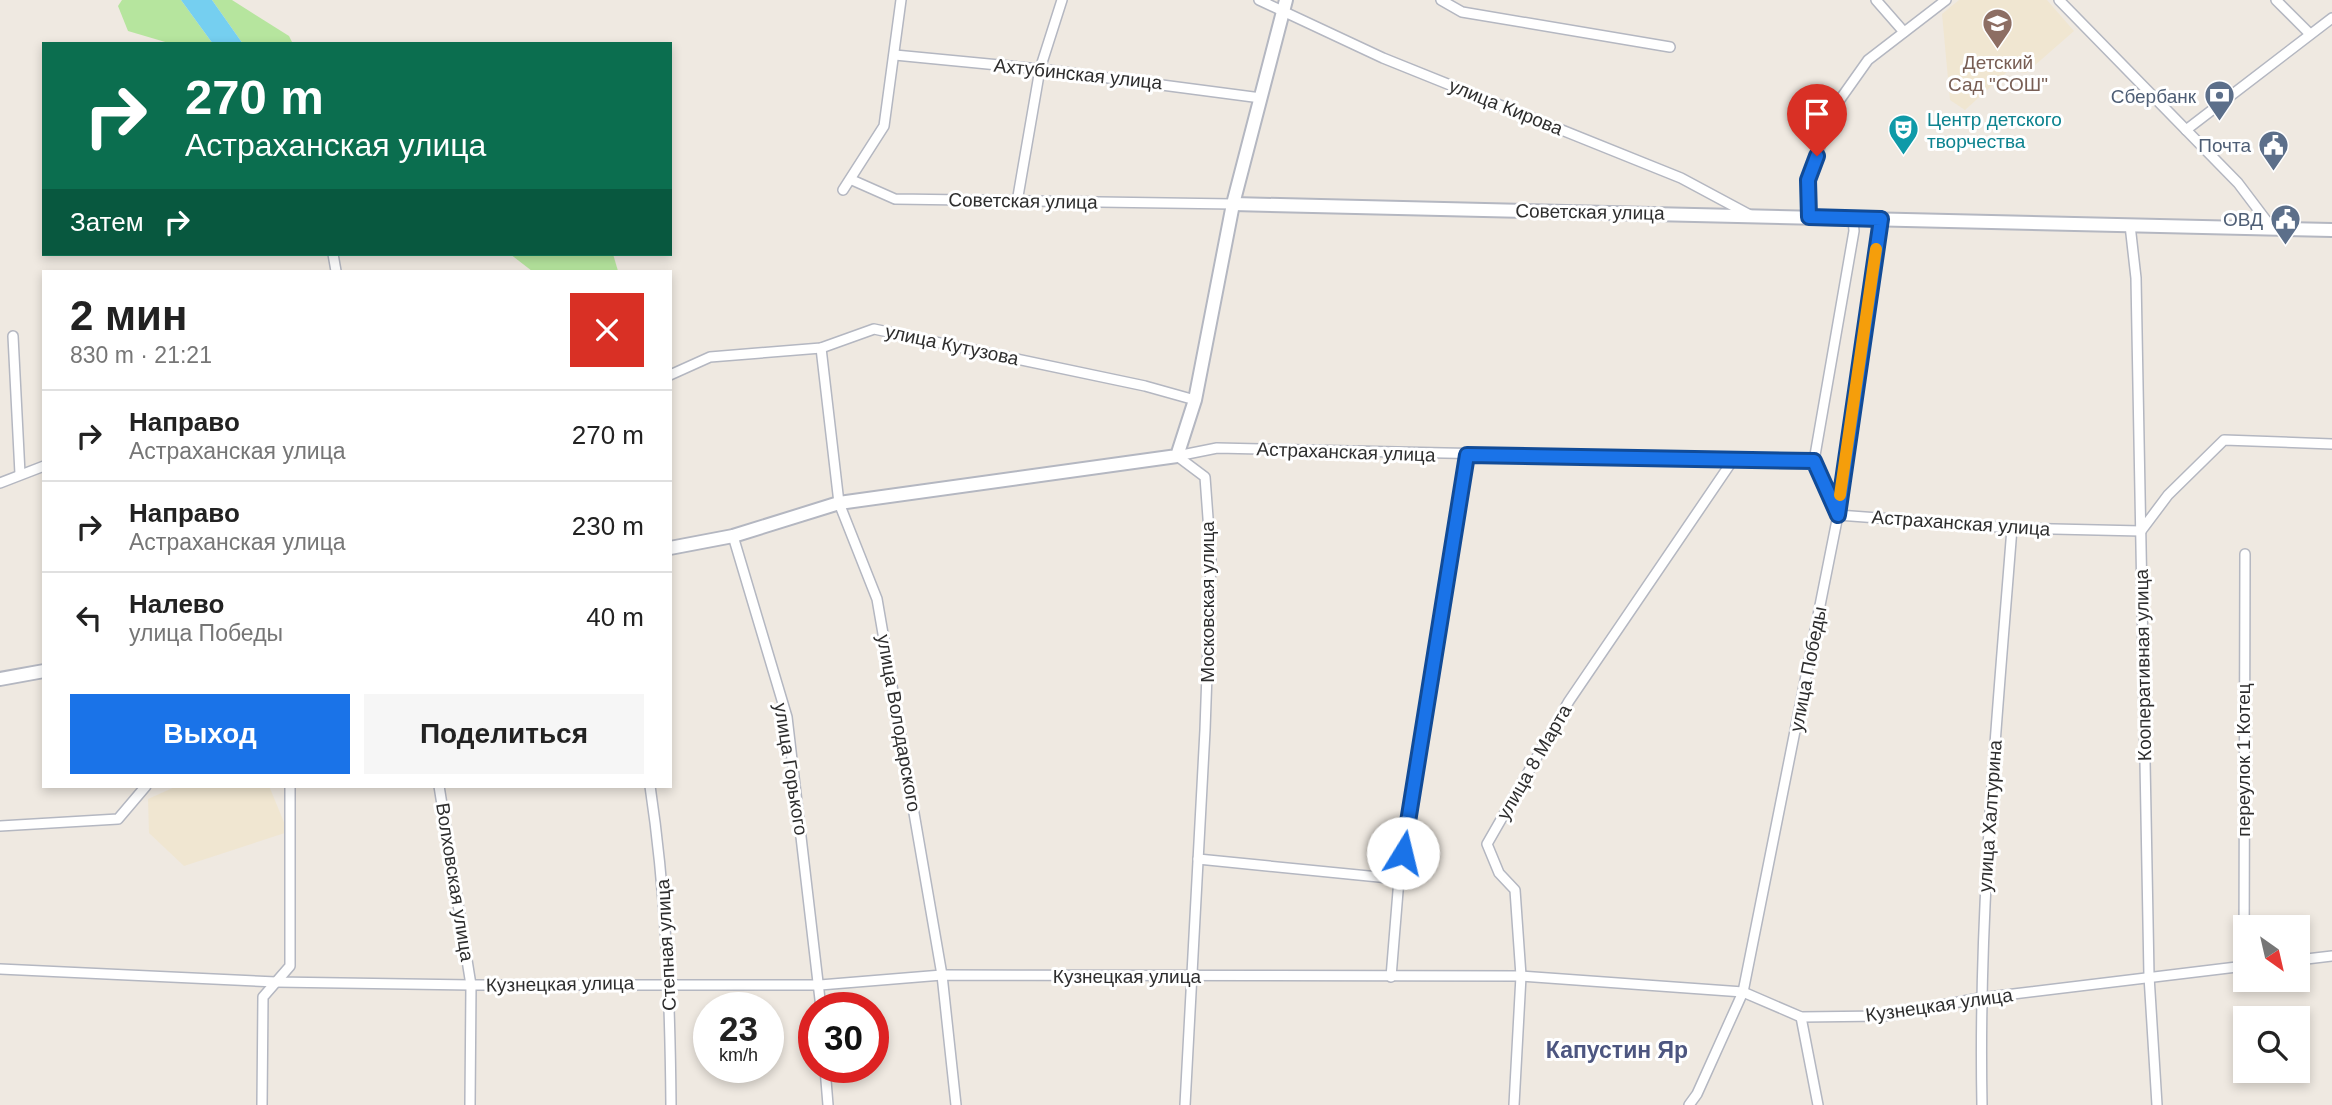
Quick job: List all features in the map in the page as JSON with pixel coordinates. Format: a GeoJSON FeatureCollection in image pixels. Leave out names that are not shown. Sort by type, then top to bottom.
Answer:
{"type":"FeatureCollection","features":[{"type":"Feature","properties":{"kind":"street"},"geometry":{"type":"LineString","coordinates":[[843,190],[884,127],[901,0]]}},
{"type":"Feature","properties":{"kind":"street"},"geometry":{"type":"LineString","coordinates":[[1017,202],[1040,69],[1062,0]]}},
{"type":"Feature","properties":{"kind":"street","name":"улица Кирова"},"geometry":{"type":"LineString","coordinates":[[1259,0],[1283,5],[1383,58],[1681,178],[1752,216]]}},
{"type":"Feature","properties":{"kind":"street"},"geometry":{"type":"LineString","coordinates":[[1441,0],[1462,12],[1549,24],[1670,47]]}},
{"type":"Feature","properties":{"kind":"street"},"geometry":{"type":"LineString","coordinates":[[1875,0],[1904,32]]}},
{"type":"Feature","properties":{"kind":"street"},"geometry":{"type":"LineString","coordinates":[[1809,217],[1808,180],[1835,108],[1868,60],[1946,0]]}},
{"type":"Feature","properties":{"kind":"street"},"geometry":{"type":"LineString","coordinates":[[2059,0],[2238,183],[2272,228]]}},
{"type":"Feature","properties":{"kind":"street"},"geometry":{"type":"LineString","coordinates":[[2276,0],[2310,34]]}},
{"type":"Feature","properties":{"kind":"street"},"geometry":{"type":"LineString","coordinates":[[1177,456],[1195,400],[1233,204],[1283,5]]}},
{"type":"Feature","properties":{"kind":"street"},"geometry":{"type":"LineString","coordinates":[[2186,130],[2332,18]]}},
{"type":"Feature","properties":{"kind":"street","name":"Ахтубинская улица"},"geometry":{"type":"LineString","coordinates":[[895,55],[1040,69],[1261,98]]}},
{"type":"Feature","properties":{"kind":"street","name":"Советская улица"},"geometry":{"type":"LineString","coordinates":[[852,180],[895,199],[1233,204],[2332,230]]}},
{"type":"Feature","properties":{"kind":"street"},"geometry":{"type":"LineString","coordinates":[[1838,515],[1814,461],[1854,231],[1853,218]]}},
{"type":"Feature","properties":{"kind":"street","name":"улица Победы"},"geometry":{"type":"LineString","coordinates":[[1689,1105],[1698,1094],[1743,992],[1838,515],[1881,219]]}},
{"type":"Feature","properties":{"kind":"street","name":"Кооперативная улица"},"geometry":{"type":"LineString","coordinates":[[2130,225],[2136,278],[2149,976],[2157,1105]]}},
{"type":"Feature","properties":{"kind":"street","name":"улица Кутузова"},"geometry":{"type":"LineString","coordinates":[[672,374],[710,357],[821,348],[874,329],[1145,386],[1195,400]]}},
{"type":"Feature","properties":{"kind":"street"},"geometry":{"type":"LineString","coordinates":[[13,336],[20,474]]}},
{"type":"Feature","properties":{"kind":"street","name":"улица Володарского"},"geometry":{"type":"LineString","coordinates":[[821,348],[839,503],[877,598],[942,975],[956,1105]]}},
{"type":"Feature","properties":{"kind":"street"},"geometry":{"type":"LineString","coordinates":[[2141,531],[2168,495],[2224,440],[2332,444]]}},
{"type":"Feature","properties":{"kind":"street","name":"Астраханская улица"},"geometry":{"type":"LineString","coordinates":[[672,548],[733,536],[839,503],[1177,456],[1217,448],[1467,455],[1735,457],[1814,461]]}},
{"type":"Feature","properties":{"kind":"street"},"geometry":{"type":"LineString","coordinates":[[1391,976],[1399,879],[1467,455]]}},
{"type":"Feature","properties":{"kind":"street","name":"Московская улица"},"geometry":{"type":"LineString","coordinates":[[1177,456],[1205,477],[1211,559],[1185,1105]]}},
{"type":"Feature","properties":{"kind":"street","name":"улица 8 Марта"},"geometry":{"type":"LineString","coordinates":[[1514,1105],[1521,976],[1515,890],[1499,873],[1487,844],[1569,701],[1735,457]]}},
{"type":"Feature","properties":{"kind":"street"},"geometry":{"type":"LineString","coordinates":[[0,482],[42,467]]}},
{"type":"Feature","properties":{"kind":"street","name":"Астраханская улица"},"geometry":{"type":"LineString","coordinates":[[1838,515],[2012,528],[2141,531]]}},
{"type":"Feature","properties":{"kind":"street","name":"улица Халтурина"},"geometry":{"type":"LineString","coordinates":[[1982,1105],[1980,998],[1985,874],[2012,528]]}},
{"type":"Feature","properties":{"kind":"street","name":"улица Горького"},"geometry":{"type":"LineString","coordinates":[[733,536],[787,718],[820,992]]}},
{"type":"Feature","properties":{"kind":"street","name":"переулок 1 Котец"},"geometry":{"type":"LineString","coordinates":[[2244,915],[2245,554]]}},
{"type":"Feature","properties":{"kind":"street"},"geometry":{"type":"LineString","coordinates":[[0,679],[42,671]]}},
{"type":"Feature","properties":{"kind":"street"},"geometry":{"type":"LineString","coordinates":[[0,826],[118,819],[144,788]]}},
{"type":"Feature","properties":{"kind":"street"},"geometry":{"type":"LineString","coordinates":[[262,1105],[263,997],[290,966],[290,788]]}},
{"type":"Feature","properties":{"kind":"street","name":"Волховская улица"},"geometry":{"type":"LineString","coordinates":[[439,788],[471,985],[470,1105]]}},
{"type":"Feature","properties":{"kind":"street","name":"Степная улица"},"geometry":{"type":"LineString","coordinates":[[650,788],[659,846],[670,983],[671,1105]]}},
{"type":"Feature","properties":{"kind":"street"},"geometry":{"type":"LineString","coordinates":[[1198,859],[1399,879]]}},
{"type":"Feature","properties":{"kind":"street"},"geometry":{"type":"LineString","coordinates":[[2310,959],[2332,957]]}},
{"type":"Feature","properties":{"kind":"street","name":"Кузнецкая улица"},"geometry":{"type":"LineString","coordinates":[[0,969],[276,982],[471,985],[820,985],[942,975],[1521,976],[1743,992],[1801,1017],[1884,1016],[1980,998],[2233,967]]}},
{"type":"Feature","properties":{"kind":"street"},"geometry":{"type":"LineString","coordinates":[[1801,1017],[1818,1105]]}},
{"type":"Feature","properties":{"kind":"street"},"geometry":{"type":"LineString","coordinates":[[826,1083],[828,1105]]}},
{"type":"Feature","properties":{"kind":"shaded area","name":"Детский Сад \"СОШ\""},"geometry":{"type":"Polygon","coordinates":[[[1959,0],[2047,0],[2074,31],[2026,73],[2009,70],[1965,110],[1950,100],[1942,14],[1959,0]]]}},
{"type":"Feature","properties":{"kind":"shaded area"},"geometry":{"type":"Polygon","coordinates":[[[173,788],[270,788],[288,832],[184,866],[149,833],[148,799],[173,788]]]}},
{"type":"Feature","properties":{"kind":"green space"},"geometry":{"type":"Polygon","coordinates":[[[122,0],[181,0],[212,42],[165,42],[128,31],[118,6],[122,0]]]}},
{"type":"Feature","properties":{"kind":"green space"},"geometry":{"type":"Polygon","coordinates":[[[212,0],[232,0],[289,36],[292,42],[242,42],[212,0]]]}},
{"type":"Feature","properties":{"kind":"green space"},"geometry":{"type":"Polygon","coordinates":[[[513,256],[614,256],[618,270],[531,270],[513,256]]]}},
{"type":"Feature","properties":{"kind":"water"},"geometry":{"type":"Polygon","coordinates":[[[181,0],[212,0],[242,42],[212,42],[181,0]]]}},
{"type":"Feature","properties":{"kind":"slow traffic"},"geometry":{"type":"LineString","coordinates":[[1840,495],[1876,249]]}},
{"type":"Feature","properties":{"kind":"place","name":"Детский Сад \"СОШ\""},"geometry":{"type":"Point","coordinates":[1998,50]}},
{"type":"Feature","properties":{"kind":"place","name":"Сбербанк"},"geometry":{"type":"Point","coordinates":[2219,123]}},
{"type":"Feature","properties":{"kind":"place","name":"Центр детского творчества"},"geometry":{"type":"Point","coordinates":[1904,157]}},
{"type":"Feature","properties":{"kind":"place","name":"Почта"},"geometry":{"type":"Point","coordinates":[2274,172]}},
{"type":"Feature","properties":{"kind":"place","name":"ОВД"},"geometry":{"type":"Point","coordinates":[2286,246]}},
{"type":"Feature","properties":{"kind":"district","name":"Капустин Яр"},"geometry":{"type":"Point","coordinates":[1617,1050]}},
{"type":"Feature","properties":{"kind":"route"},"geometry":{"type":"LineString","coordinates":[[1403,853],[1467,455],[1735,457],[1814,461],[1838,515],[1881,219],[1809,217],[1808,180],[1817,156]]}}]}
